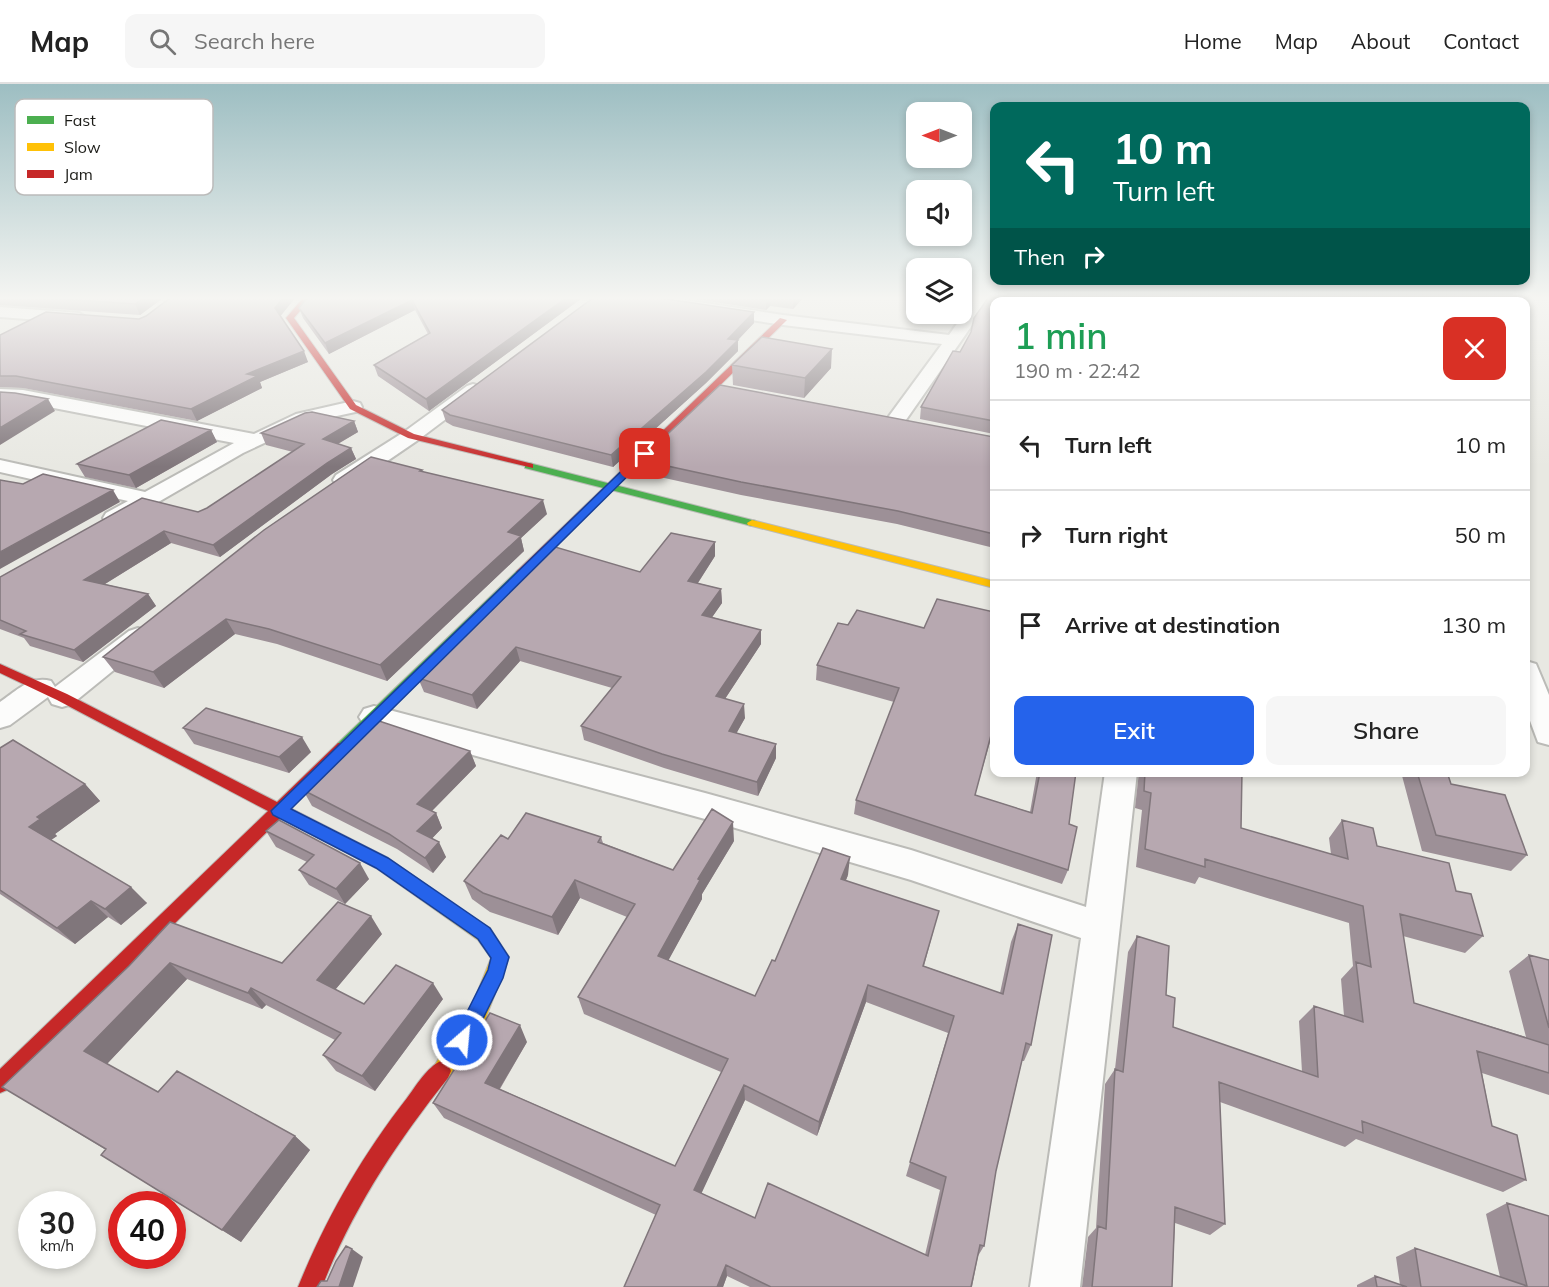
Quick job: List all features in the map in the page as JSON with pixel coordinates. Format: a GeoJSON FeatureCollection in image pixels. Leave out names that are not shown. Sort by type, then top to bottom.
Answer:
{"type":"FeatureCollection","features":[{"type":"Feature","properties":{"kind":"street"},"geometry":{"type":"LineString","coordinates":[[316,354],[353,407],[411,436],[990,584]]}},
{"type":"Feature","properties":{"kind":"street"},"geometry":{"type":"LineString","coordinates":[[0,1083],[609,486],[749,354]]}},
{"type":"Feature","properties":{"kind":"street"},"geometry":{"type":"LineString","coordinates":[[894,423],[942,354]]}},
{"type":"Feature","properties":{"kind":"street"},"geometry":{"type":"LineString","coordinates":[[324,494],[411,436],[485,381]]}},
{"type":"Feature","properties":{"kind":"street"},"geometry":{"type":"LineString","coordinates":[[715,388],[737,393]]}},
{"type":"Feature","properties":{"kind":"street"},"geometry":{"type":"LineString","coordinates":[[0,395],[23,396],[257,441]]}},
{"type":"Feature","properties":{"kind":"street"},"geometry":{"type":"LineString","coordinates":[[98,526],[236,448],[257,441],[303,418],[353,407]]}},
{"type":"Feature","properties":{"kind":"street"},"geometry":{"type":"LineString","coordinates":[[871,418],[916,427]]}},
{"type":"Feature","properties":{"kind":"street"},"geometry":{"type":"LineString","coordinates":[[0,466],[148,499]]}},
{"type":"Feature","properties":{"kind":"street"},"geometry":{"type":"LineString","coordinates":[[0,717],[52,692],[153,625]]}},
{"type":"Feature","properties":{"kind":"street"},"geometry":{"type":"LineString","coordinates":[[0,668],[52,692],[382,863],[484,934],[500,957],[497,972],[462,1040],[400,1121],[362,1182],[315,1271],[310,1287]]}},
{"type":"Feature","properties":{"kind":"street"},"geometry":{"type":"LineString","coordinates":[[1530,684],[1542,721]]}},
{"type":"Feature","properties":{"kind":"street"},"geometry":{"type":"LineString","coordinates":[[374,717],[694,803],[911,865],[1100,928]]}},
{"type":"Feature","properties":{"kind":"street"},"geometry":{"type":"LineString","coordinates":[[1055,1287],[1119,777]]}},
{"type":"Feature","properties":{"kind":"building"},"geometry":{"type":"Polygon","coordinates":[[[0,354],[296,354],[247,374],[257,376],[191,409],[16,376],[0,376],[0,354]]]}},
{"type":"Feature","properties":{"kind":"building"},"geometry":{"type":"Polygon","coordinates":[[[393,354],[488,354],[426,399],[374,365],[393,354]]]}},
{"type":"Feature","properties":{"kind":"building"},"geometry":{"type":"Polygon","coordinates":[[[517,354],[724,354],[611,455],[450,415],[442,410],[517,354]]]}},
{"type":"Feature","properties":{"kind":"building"},"geometry":{"type":"Polygon","coordinates":[[[744,354],[827,354],[805,378],[732,365],[744,354]]]}},
{"type":"Feature","properties":{"kind":"building"},"geometry":{"type":"Polygon","coordinates":[[[951,354],[990,354],[990,420],[921,407],[951,354]]]}},
{"type":"Feature","properties":{"kind":"building"},"geometry":{"type":"Polygon","coordinates":[[[720,385],[990,436],[990,533],[898,511],[741,482],[640,460],[720,385]]]}},
{"type":"Feature","properties":{"kind":"building"},"geometry":{"type":"Polygon","coordinates":[[[0,392],[15,393],[48,399],[0,428],[0,392]]]}},
{"type":"Feature","properties":{"kind":"building"},"geometry":{"type":"Polygon","coordinates":[[[312,412],[354,421],[323,439],[351,448],[213,545],[164,531],[84,580],[148,594],[74,650],[20,634],[26,631],[0,620],[0,577],[142,498],[198,512],[207,508],[304,444],[261,433],[312,412]]]}},
{"type":"Feature","properties":{"kind":"building"},"geometry":{"type":"Polygon","coordinates":[[[161,420],[211,430],[129,475],[77,464],[161,420]]]}},
{"type":"Feature","properties":{"kind":"building"},"geometry":{"type":"Polygon","coordinates":[[[371,457],[543,500],[508,532],[521,536],[380,665],[269,629],[226,619],[153,672],[103,657],[264,530],[371,457]]]}},
{"type":"Feature","properties":{"kind":"building"},"geometry":{"type":"Polygon","coordinates":[[[43,474],[113,490],[0,552],[0,480],[23,484],[43,474]]]}},
{"type":"Feature","properties":{"kind":"building"},"geometry":{"type":"Polygon","coordinates":[[[671,533],[715,542],[688,581],[721,589],[702,615],[761,630],[716,696],[744,704],[729,731],[776,744],[757,782],[662,754],[581,726],[621,677],[516,647],[472,695],[418,678],[552,546],[640,572],[671,533]]]}},
{"type":"Feature","properties":{"kind":"building"},"geometry":{"type":"Polygon","coordinates":[[[937,599],[990,611],[990,739],[975,795],[1032,813],[1039,777],[1075,777],[1069,824],[1077,827],[1068,870],[856,800],[899,688],[817,665],[838,623],[848,625],[857,610],[924,628],[937,599]]]}},
{"type":"Feature","properties":{"kind":"building"},"geometry":{"type":"Polygon","coordinates":[[[206,708],[302,737],[279,757],[183,728],[206,708]]]}},
{"type":"Feature","properties":{"kind":"building"},"geometry":{"type":"Polygon","coordinates":[[[376,720],[470,751],[417,804],[436,813],[417,831],[439,842],[425,858],[389,834],[303,790],[376,720]]]}},
{"type":"Feature","properties":{"kind":"building"},"geometry":{"type":"Polygon","coordinates":[[[13,740],[85,784],[37,817],[40,819],[29,827],[131,887],[105,909],[91,901],[57,928],[0,890],[0,748],[13,740]]]}},
{"type":"Feature","properties":{"kind":"building"},"geometry":{"type":"Polygon","coordinates":[[[1145,777],[1242,777],[1241,828],[1348,859],[1342,820],[1373,828],[1377,846],[1449,863],[1456,891],[1471,894],[1483,936],[1400,914],[1414,1003],[1549,1045],[1549,1073],[1477,1051],[1492,1126],[1517,1135],[1526,1180],[1362,1121],[1363,1133],[1219,1082],[1225,1224],[1175,1207],[1172,1287],[1092,1287],[1098,1226],[1106,1229],[1115,1069],[1123,1072],[1137,936],[1169,946],[1166,995],[1175,998],[1173,1027],[1318,1077],[1314,1006],[1363,1022],[1356,962],[1371,967],[1363,906],[1205,859],[1205,867],[1145,849],[1151,793],[1144,791],[1145,777]]]}},
{"type":"Feature","properties":{"kind":"building"},"geometry":{"type":"Polygon","coordinates":[[[1419,777],[1449,777],[1451,784],[1505,795],[1527,855],[1436,835],[1419,777]]]}},
{"type":"Feature","properties":{"kind":"building"},"geometry":{"type":"Polygon","coordinates":[[[712,809],[733,822],[698,879],[700,880],[658,956],[755,996],[772,960],[775,961],[823,848],[850,857],[841,879],[939,911],[923,966],[1003,994],[1018,924],[1052,935],[1031,1045],[1026,1043],[996,1171],[984,1246],[980,1245],[971,1287],[771,1287],[726,1265],[717,1287],[624,1287],[660,1205],[433,1103],[490,1013],[520,1025],[485,1083],[675,1166],[728,1059],[578,997],[635,904],[575,880],[552,917],[483,893],[464,881],[501,835],[508,839],[526,813],[601,837],[598,842],[673,870],[712,809]],[[868,985],[819,1122],[744,1085],[694,1190],[755,1218],[768,1183],[928,1256],[946,1177],[910,1162],[954,1016],[868,985]]]}},
{"type":"Feature","properties":{"kind":"building"},"geometry":{"type":"Polygon","coordinates":[[[279,820],[360,863],[336,889],[299,870],[314,855],[266,831],[279,820]]]}},
{"type":"Feature","properties":{"kind":"building"},"geometry":{"type":"Polygon","coordinates":[[[338,902],[371,916],[317,980],[364,1004],[396,965],[433,983],[362,1076],[323,1055],[341,1033],[251,988],[248,993],[170,963],[84,1051],[158,1092],[177,1071],[295,1136],[222,1230],[186,1208],[186,1191],[159,1191],[101,1155],[106,1149],[2,1087],[129,966],[170,922],[282,963],[338,902]]]}},
{"type":"Feature","properties":{"kind":"building"},"geometry":{"type":"Polygon","coordinates":[[[1529,955],[1549,960],[1549,1028],[1529,955]]]}},
{"type":"Feature","properties":{"kind":"building"},"geometry":{"type":"Polygon","coordinates":[[[1507,1203],[1549,1216],[1549,1287],[1421,1287],[1415,1248],[1527,1286],[1507,1203]]]}},
{"type":"Feature","properties":{"kind":"building"},"geometry":{"type":"Polygon","coordinates":[[[346,1246],[352,1249],[339,1287],[317,1287],[321,1281],[327,1281],[346,1246]]]}},
{"type":"Feature","properties":{"kind":"building"},"geometry":{"type":"Polygon","coordinates":[[[1375,1276],[1407,1287],[1377,1287],[1375,1276]]]}},
{"type":"Feature","properties":{"kind":"traffic: fast"},"geometry":{"type":"LineString","coordinates":[[529,466],[752,523]]}},
{"type":"Feature","properties":{"kind":"traffic: fast"},"geometry":{"type":"LineString","coordinates":[[343,747],[522,572]]}},
{"type":"Feature","properties":{"kind":"traffic: slow"},"geometry":{"type":"LineString","coordinates":[[752,523],[990,584]]}},
{"type":"Feature","properties":{"kind":"traffic: slow"},"geometry":{"type":"LineString","coordinates":[[426,894],[484,934],[500,957],[478,1014],[441,1071]]}},
{"type":"Feature","properties":{"kind":"traffic: jam"},"geometry":{"type":"LineString","coordinates":[[316,354],[353,407],[411,436],[529,466]]}},
{"type":"Feature","properties":{"kind":"traffic: jam"},"geometry":{"type":"LineString","coordinates":[[522,572],[748,354]]}},
{"type":"Feature","properties":{"kind":"traffic: jam"},"geometry":{"type":"LineString","coordinates":[[0,668],[62,697],[382,863],[426,894]]}},
{"type":"Feature","properties":{"kind":"traffic: jam"},"geometry":{"type":"LineString","coordinates":[[0,1083],[343,747]]}},
{"type":"Feature","properties":{"kind":"traffic: jam"},"geometry":{"type":"LineString","coordinates":[[310,1287],[335,1229],[366,1173],[402,1121],[441,1071]]}},
{"type":"Feature","properties":{"kind":"route"},"geometry":{"type":"LineString","coordinates":[[462,1040],[497,972],[500,957],[484,934],[382,863],[279,811],[609,486],[645,454]]}}]}
